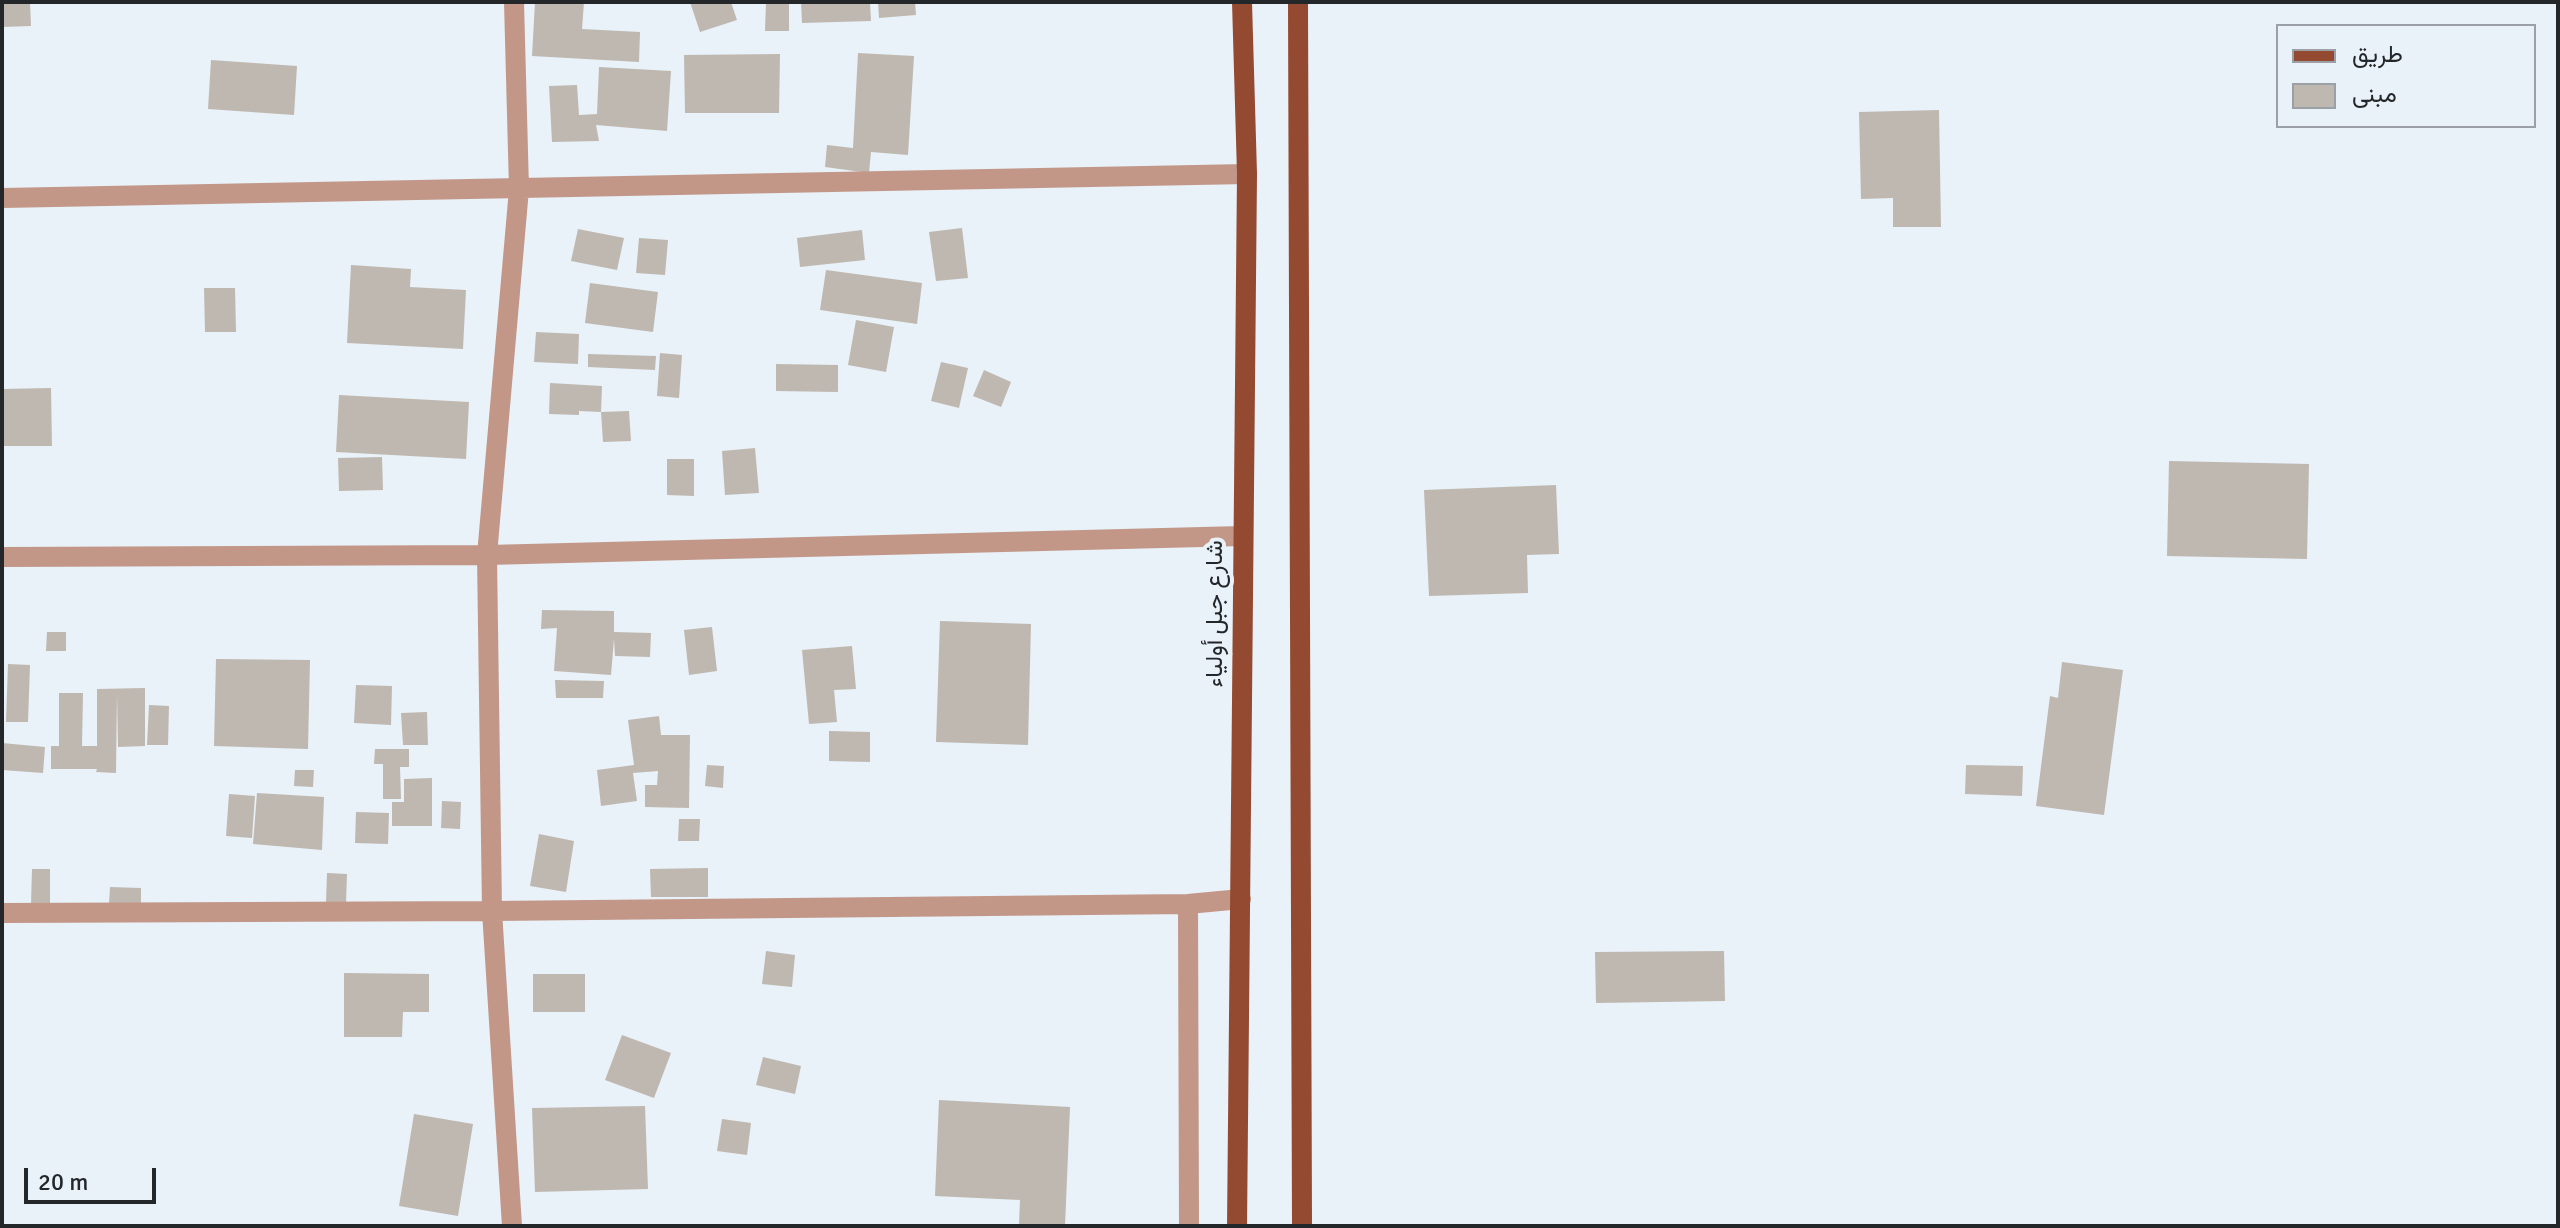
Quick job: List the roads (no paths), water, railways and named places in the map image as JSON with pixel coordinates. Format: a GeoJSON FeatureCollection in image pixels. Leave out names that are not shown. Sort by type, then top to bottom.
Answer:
{"type":"FeatureCollection","features":[{"type":"Feature","properties":{"kind":"main road","name":"شارع جبل أولياء"},"geometry":{"type":"LineString","coordinates":[[1237,1226],[1247,174],[1242,2]]}},
{"type":"Feature","properties":{"kind":"main road"},"geometry":{"type":"LineString","coordinates":[[1298,2],[1302,1226]]}},
{"type":"Feature","properties":{"kind":"street"},"geometry":{"type":"LineString","coordinates":[[512,1226],[492,911],[487,555],[519,189],[514,2]]}},
{"type":"Feature","properties":{"kind":"street"},"geometry":{"type":"LineString","coordinates":[[2,198],[1247,174]]}},
{"type":"Feature","properties":{"kind":"street"},"geometry":{"type":"LineString","coordinates":[[2,557],[487,555],[1242,536]]}},
{"type":"Feature","properties":{"kind":"street"},"geometry":{"type":"LineString","coordinates":[[2,913],[1188,904],[1241,899]]}},
{"type":"Feature","properties":{"kind":"street"},"geometry":{"type":"LineString","coordinates":[[1188,904],[1189,1226]]}}]}
